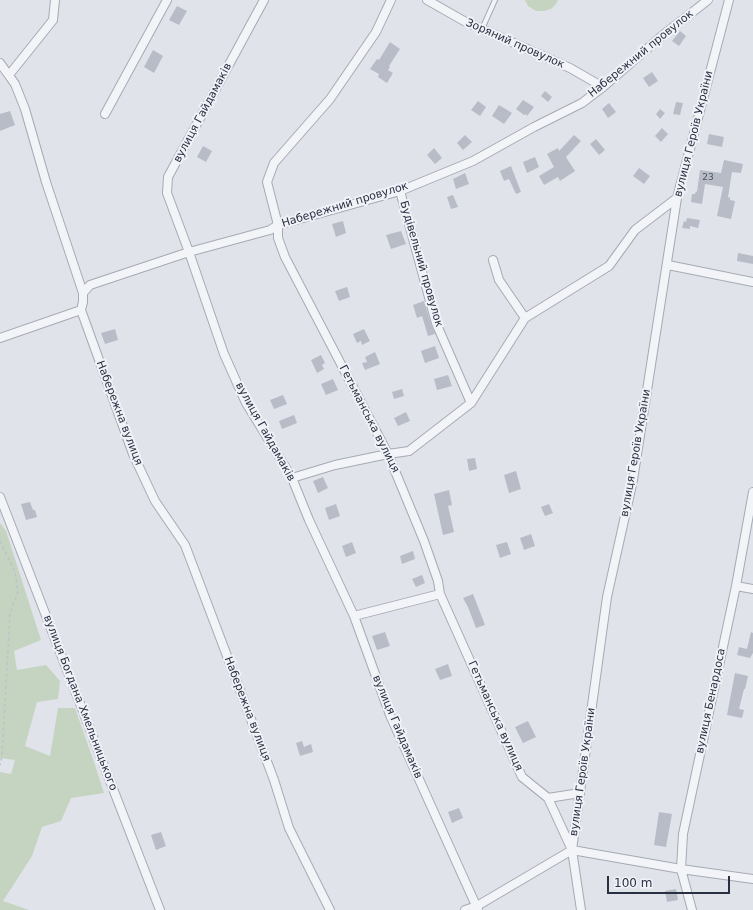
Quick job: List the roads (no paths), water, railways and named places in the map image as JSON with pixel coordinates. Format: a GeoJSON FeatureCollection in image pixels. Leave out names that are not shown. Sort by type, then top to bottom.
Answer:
{"type":"FeatureCollection","features":[{"type":"Feature","properties":{"kind":"street"},"geometry":{"type":"LineString","coordinates":[[9,75],[53,20],[55,0]]}},
{"type":"Feature","properties":{"kind":"street"},"geometry":{"type":"LineString","coordinates":[[105,114],[167,0]]}},
{"type":"Feature","properties":{"kind":"street","name":"вулиця Гайдамаків"},"geometry":{"type":"LineString","coordinates":[[264,0],[168,177],[167,193],[224,354],[246,402],[292,478],[309,520],[354,616],[390,715],[477,908]]}},
{"type":"Feature","properties":{"kind":"street","name":"Гетьманська вулиця"},"geometry":{"type":"LineString","coordinates":[[392,0],[376,32],[330,99],[274,163],[267,182],[278,225],[278,238],[285,257],[388,454],[431,561],[438,581],[440,594],[522,777],[548,798],[572,850]]}},
{"type":"Feature","properties":{"kind":"street","name":"Зоряний провулок"},"geometry":{"type":"LineString","coordinates":[[427,0],[464,21],[570,68],[603,87]]}},
{"type":"Feature","properties":{"kind":"street","name":"Набережний провулок"},"geometry":{"type":"LineString","coordinates":[[83,293],[90,285],[189,252],[270,230],[278,225],[400,191],[473,161],[534,127],[582,103],[603,87],[663,34],[708,0]]}},
{"type":"Feature","properties":{"kind":"street","name":"вулиця Героїв України"},"geometry":{"type":"LineString","coordinates":[[581,910],[572,850],[607,597],[633,480],[668,265],[677,198],[729,0]]}},
{"type":"Feature","properties":{"kind":"street","name":"Набережна вулиця"},"geometry":{"type":"LineString","coordinates":[[0,63],[15,84],[25,109],[46,182],[83,293],[81,310],[133,454],[155,501],[185,545],[274,780],[289,828],[330,910]]}},
{"type":"Feature","properties":{"kind":"street","name":"Будівельний провулок"},"geometry":{"type":"LineString","coordinates":[[400,191],[436,323],[471,403]]}},
{"type":"Feature","properties":{"kind":"street"},"geometry":{"type":"LineString","coordinates":[[292,478],[335,465],[409,451],[471,403],[525,318],[609,266],[635,230],[677,198]]}},
{"type":"Feature","properties":{"kind":"street"},"geometry":{"type":"LineString","coordinates":[[493,260],[499,280],[525,318]]}},
{"type":"Feature","properties":{"kind":"street"},"geometry":{"type":"LineString","coordinates":[[668,265],[753,282]]}},
{"type":"Feature","properties":{"kind":"street"},"geometry":{"type":"LineString","coordinates":[[0,338],[81,310]]}},
{"type":"Feature","properties":{"kind":"street","name":"вулиця Бенардоса"},"geometry":{"type":"LineString","coordinates":[[692,910],[681,869],[683,834],[736,586],[753,492]]}},
{"type":"Feature","properties":{"kind":"street","name":"вулиця Богдана Хмельницького"},"geometry":{"type":"LineString","coordinates":[[0,496],[160,910]]}},
{"type":"Feature","properties":{"kind":"street"},"geometry":{"type":"LineString","coordinates":[[736,586],[753,589]]}},
{"type":"Feature","properties":{"kind":"street"},"geometry":{"type":"LineString","coordinates":[[354,616],[440,594]]}},
{"type":"Feature","properties":{"kind":"street"},"geometry":{"type":"LineString","coordinates":[[548,798],[580,793]]}},
{"type":"Feature","properties":{"kind":"street"},"geometry":{"type":"LineString","coordinates":[[465,910],[477,908],[572,850],[681,869],[753,878]]}},
{"type":"Feature","properties":{"kind":"lane"},"geometry":{"type":"LineString","coordinates":[[482,29],[495,0]]}}]}
